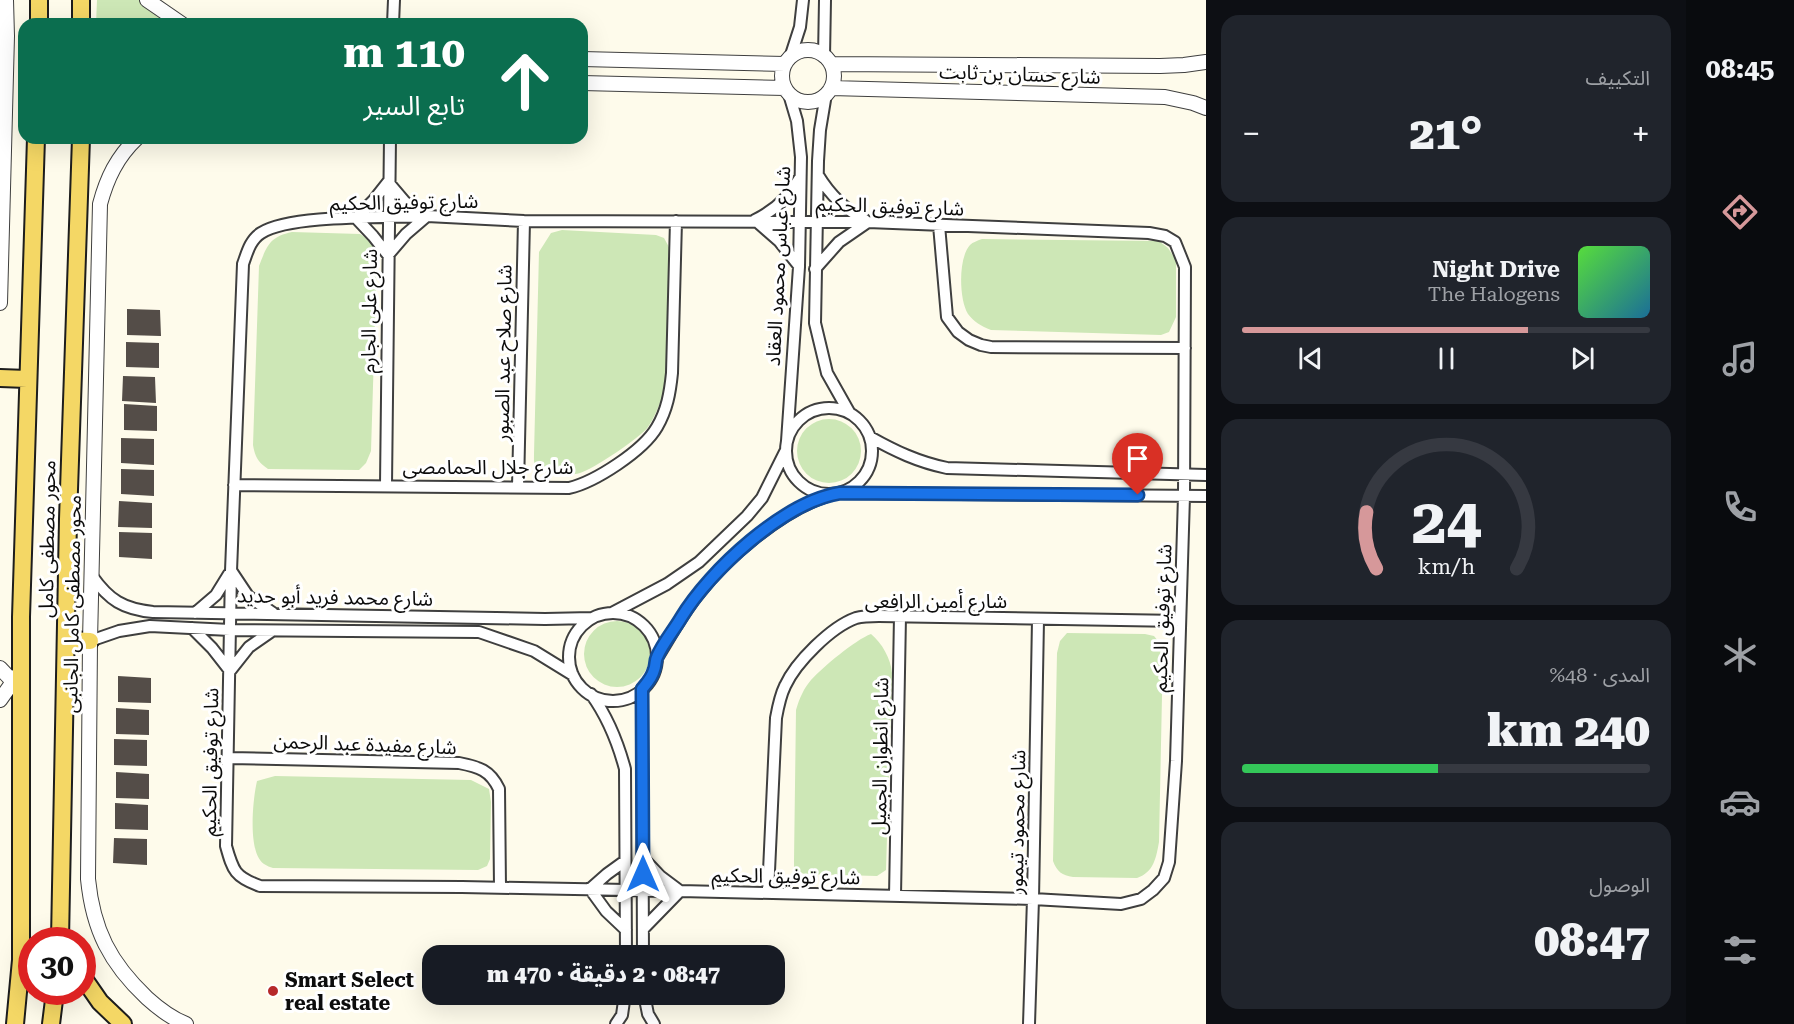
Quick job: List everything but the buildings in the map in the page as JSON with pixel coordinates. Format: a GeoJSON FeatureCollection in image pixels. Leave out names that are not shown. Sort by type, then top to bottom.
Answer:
{"type":"FeatureCollection","features":[{"type":"Feature","properties":{"kind":"main road"},"geometry":{"type":"LineString","coordinates":[[39,0],[39,18]]}},
{"type":"Feature","properties":{"kind":"main road"},"geometry":{"type":"LineString","coordinates":[[81,0],[81,18]]}},
{"type":"Feature","properties":{"kind":"main road","name":"محور مصطفى كامل"},"geometry":{"type":"LineString","coordinates":[[15,1024],[21,960],[18,681],[36,144]]}},
{"type":"Feature","properties":{"kind":"main road","name":"محور مصطفى كامل"},"geometry":{"type":"LineString","coordinates":[[61,927],[68,507],[79,144]]}},
{"type":"Feature","properties":{"kind":"main road"},"geometry":{"type":"LineString","coordinates":[[0,378],[27,379]]}},
{"type":"Feature","properties":{"kind":"main road"},"geometry":{"type":"LineString","coordinates":[[67,640],[90,640]]}},
{"type":"Feature","properties":{"kind":"main road"},"geometry":{"type":"LineString","coordinates":[[96,996],[123,1024]]}},
{"type":"Feature","properties":{"kind":"main road"},"geometry":{"type":"LineString","coordinates":[[51,1024],[53,1005]]}},
{"type":"Feature","properties":{"kind":"street"},"geometry":{"type":"LineString","coordinates":[[0,303],[6,0]]}},
{"type":"Feature","properties":{"kind":"street"},"geometry":{"type":"LineString","coordinates":[[147,0],[165,17]]}},
{"type":"Feature","properties":{"kind":"street"},"geometry":{"type":"LineString","coordinates":[[393,18],[394,0]]}},
{"type":"Feature","properties":{"kind":"street"},"geometry":{"type":"LineString","coordinates":[[588,59],[788,61],[806,51],[819,53],[833,72],[829,91],[821,99],[801,101],[787,91],[782,80],[788,61],[800,27],[803,0]]}},
{"type":"Feature","properties":{"kind":"street"},"geometry":{"type":"LineString","coordinates":[[825,0],[827,61]]}},
{"type":"Feature","properties":{"kind":"street","name":"شارع حسان بن ثابت"},"geometry":{"type":"LineString","coordinates":[[827,61],[1160,66],[1206,62]]}},
{"type":"Feature","properties":{"kind":"street"},"geometry":{"type":"LineString","coordinates":[[588,82],[787,91]]}},
{"type":"Feature","properties":{"kind":"street","name":"شارع عباس محمود العقاد"},"geometry":{"type":"LineString","coordinates":[[612,613],[667,584],[707,554],[747,516],[762,498],[786,447],[799,267],[798,221],[801,176],[799,132],[787,91]]}},
{"type":"Feature","properties":{"kind":"street","name":"شارع حسان بن ثابت"},"geometry":{"type":"LineString","coordinates":[[829,91],[1165,97],[1206,108]]}},
{"type":"Feature","properties":{"kind":"street","name":"شارع عباس محمود العقاد"},"geometry":{"type":"LineString","coordinates":[[829,91],[820,130],[815,323],[827,373],[849,412]]}},
{"type":"Feature","properties":{"kind":"street","name":"محور مصطفى كامل الجانبى"},"geometry":{"type":"LineString","coordinates":[[131,144],[114,165],[105,184],[100,204],[90,640],[88,879],[90,901],[105,947],[117,966],[158,1008],[186,1024]]}},
{"type":"Feature","properties":{"kind":"street","name":"شارع على الجارم"},"geometry":{"type":"LineString","coordinates":[[386,485],[390,144]]}},
{"type":"Feature","properties":{"kind":"street"},"geometry":{"type":"LineString","coordinates":[[815,268],[839,242],[868,222],[839,203],[827,190],[818,175]]}},
{"type":"Feature","properties":{"kind":"street"},"geometry":{"type":"LineString","coordinates":[[799,267],[779,241],[755,220],[770,213],[783,202],[801,176]]}},
{"type":"Feature","properties":{"kind":"street"},"geometry":{"type":"LineString","coordinates":[[388,182],[405,202],[427,216],[406,234],[388,255],[374,236],[356,218],[388,182]]}},
{"type":"Feature","properties":{"kind":"street","name":"شارع توفيق الحكيم"},"geometry":{"type":"LineString","coordinates":[[427,216],[524,221],[798,221],[1149,233],[1165,236],[1175,242],[1185,267],[1184,496],[1172,843],[1164,878],[1141,899],[1121,903],[590,889],[260,886],[242,880],[231,864],[226,846],[231,571],[241,282],[248,248],[260,234],[275,226],[356,218],[427,216]]}},
{"type":"Feature","properties":{"kind":"street","name":"شارع صلاح عبد الصبور"},"geometry":{"type":"LineString","coordinates":[[518,487],[524,221]]}},
{"type":"Feature","properties":{"kind":"street","name":"شارع جلال الحمامصى"},"geometry":{"type":"LineString","coordinates":[[234,485],[569,488],[582,485],[597,477],[634,451],[656,430],[670,396],[676,221]]}},
{"type":"Feature","properties":{"kind":"street"},"geometry":{"type":"LineString","coordinates":[[939,225],[947,317],[958,332],[969,340],[991,347],[1185,348]]}},
{"type":"Feature","properties":{"kind":"street"},"geometry":{"type":"LineString","coordinates":[[1206,475],[947,468],[906,457],[870,436],[858,418],[849,412],[826,408],[815,410],[796,422],[786,447],[787,464],[799,483],[819,494],[1206,496]]}},
{"type":"Feature","properties":{"kind":"street"},"geometry":{"type":"LineString","coordinates":[[657,658],[683,614],[711,578],[776,522],[806,505],[858,484],[870,467],[872,457],[870,436]]}},
{"type":"Feature","properties":{"kind":"street"},"geometry":{"type":"LineString","coordinates":[[194,614],[216,596],[231,571],[248,596],[273,614]]}},
{"type":"Feature","properties":{"kind":"street","name":"شارع محمد فريد أبو حديد"},"geometry":{"type":"LineString","coordinates":[[92,576],[103,592],[122,605],[138,611],[194,614],[592,618]]}},
{"type":"Feature","properties":{"kind":"street"},"geometry":{"type":"LineString","coordinates":[[612,613],[626,615],[649,631],[655,644],[657,658],[655,670],[642,689],[633,696],[612,700],[600,699],[583,689],[573,675],[570,665],[571,643],[583,625],[592,618],[612,613]]}},
{"type":"Feature","properties":{"kind":"street","name":"شارع أمين الرافعى"},"geometry":{"type":"LineString","coordinates":[[768,893],[776,718],[785,685],[802,661],[843,624],[867,616],[1180,621]]}},
{"type":"Feature","properties":{"kind":"street","name":"شارع انطوان الجميل"},"geometry":{"type":"LineString","coordinates":[[895,896],[900,616]]}},
{"type":"Feature","properties":{"kind":"street","name":"شارع محمود تيمور"},"geometry":{"type":"LineString","coordinates":[[1029,1024],[1038,620]]}},
{"type":"Feature","properties":{"kind":"street","name":"شارع محمد فريد أبو حديد"},"geometry":{"type":"LineString","coordinates":[[90,640],[135,628],[150,627],[479,632],[534,651],[573,675]]}},
{"type":"Feature","properties":{"kind":"street"},"geometry":{"type":"LineString","coordinates":[[192,628],[230,671],[249,646],[274,629]]}},
{"type":"Feature","properties":{"kind":"street"},"geometry":{"type":"LineString","coordinates":[[0,668],[18,681],[0,700]]}},
{"type":"Feature","properties":{"kind":"street"},"geometry":{"type":"LineString","coordinates":[[642,689],[643,945]]}},
{"type":"Feature","properties":{"kind":"street"},"geometry":{"type":"LineString","coordinates":[[590,694],[602,709],[621,753],[625,769],[626,945]]}},
{"type":"Feature","properties":{"kind":"street","name":"شارع مفيدة عبد الرحمن"},"geometry":{"type":"LineString","coordinates":[[229,758],[459,763],[485,771],[494,777],[499,789],[500,888]]}},
{"type":"Feature","properties":{"kind":"street"},"geometry":{"type":"LineString","coordinates":[[643,858],[660,876],[680,891],[644,928]]}},
{"type":"Feature","properties":{"kind":"street"},"geometry":{"type":"LineString","coordinates":[[625,861],[590,889],[606,911],[626,930]]}},
{"type":"Feature","properties":{"kind":"street"},"geometry":{"type":"LineString","coordinates":[[616,1024],[622,1015],[623,1005]]}},
{"type":"Feature","properties":{"kind":"street"},"geometry":{"type":"LineString","coordinates":[[646,1005],[654,1024]]}},
{"type":"Feature","properties":{"kind":"green space"},"geometry":{"type":"Polygon","coordinates":[[[97,0],[145,0],[154,7],[160,18],[96,18],[97,0]]]}},
{"type":"Feature","properties":{"kind":"green space"},"geometry":{"type":"Polygon","coordinates":[[[562,230],[656,235],[664,238],[670,249],[665,389],[656,413],[644,432],[616,453],[586,471],[565,475],[537,469],[534,458],[539,252],[551,233],[562,230]]]}},
{"type":"Feature","properties":{"kind":"green space"},"geometry":{"type":"Polygon","coordinates":[[[292,232],[360,234],[371,243],[377,256],[371,451],[366,463],[359,470],[268,469],[259,461],[255,453],[253,445],[259,266],[270,243],[292,232]]]}},
{"type":"Feature","properties":{"kind":"green space"},"geometry":{"type":"Polygon","coordinates":[[[982,239],[1159,241],[1168,248],[1176,260],[1176,317],[1169,332],[1161,335],[991,330],[978,324],[968,314],[963,299],[961,279],[966,251],[971,244],[982,239]]]}},
{"type":"Feature","properties":{"kind":"green space"},"geometry":{"type":"Polygon","coordinates":[[[823,419],[835,419],[852,428],[859,439],[861,451],[859,463],[852,474],[835,483],[823,483],[811,478],[802,469],[797,457],[797,445],[802,433],[811,424],[823,419]]]}},
{"type":"Feature","properties":{"kind":"green space"},"geometry":{"type":"Polygon","coordinates":[[[617,621],[629,624],[640,631],[647,642],[650,654],[647,666],[640,677],[629,684],[617,687],[605,684],[594,677],[587,666],[584,654],[587,642],[594,631],[605,624],[617,621]]]}},
{"type":"Feature","properties":{"kind":"green space"},"geometry":{"type":"Polygon","coordinates":[[[1067,633],[1145,634],[1154,636],[1163,647],[1159,842],[1151,868],[1137,878],[1073,877],[1060,872],[1053,861],[1057,653],[1060,641],[1067,633]]]}},
{"type":"Feature","properties":{"kind":"green space"},"geometry":{"type":"Polygon","coordinates":[[[871,634],[885,652],[892,673],[886,870],[877,876],[804,874],[794,869],[796,710],[808,683],[831,661],[871,634]]]}},
{"type":"Feature","properties":{"kind":"green space"},"geometry":{"type":"Polygon","coordinates":[[[275,776],[471,780],[489,789],[491,802],[490,859],[487,866],[478,870],[270,867],[259,858],[255,849],[253,812],[257,781],[275,776]]]}},
{"type":"Feature","properties":{"kind":"place","name":"Smart Select real estate"},"geometry":{"type":"Point","coordinates":[273,991]}},
{"type":"Feature","properties":{"kind":"route"},"geometry":{"type":"LineString","coordinates":[[643,874],[642,689],[649,681],[655,670],[657,658],[683,614],[711,578],[776,522],[816,500],[840,493],[1138,495]]}}]}
